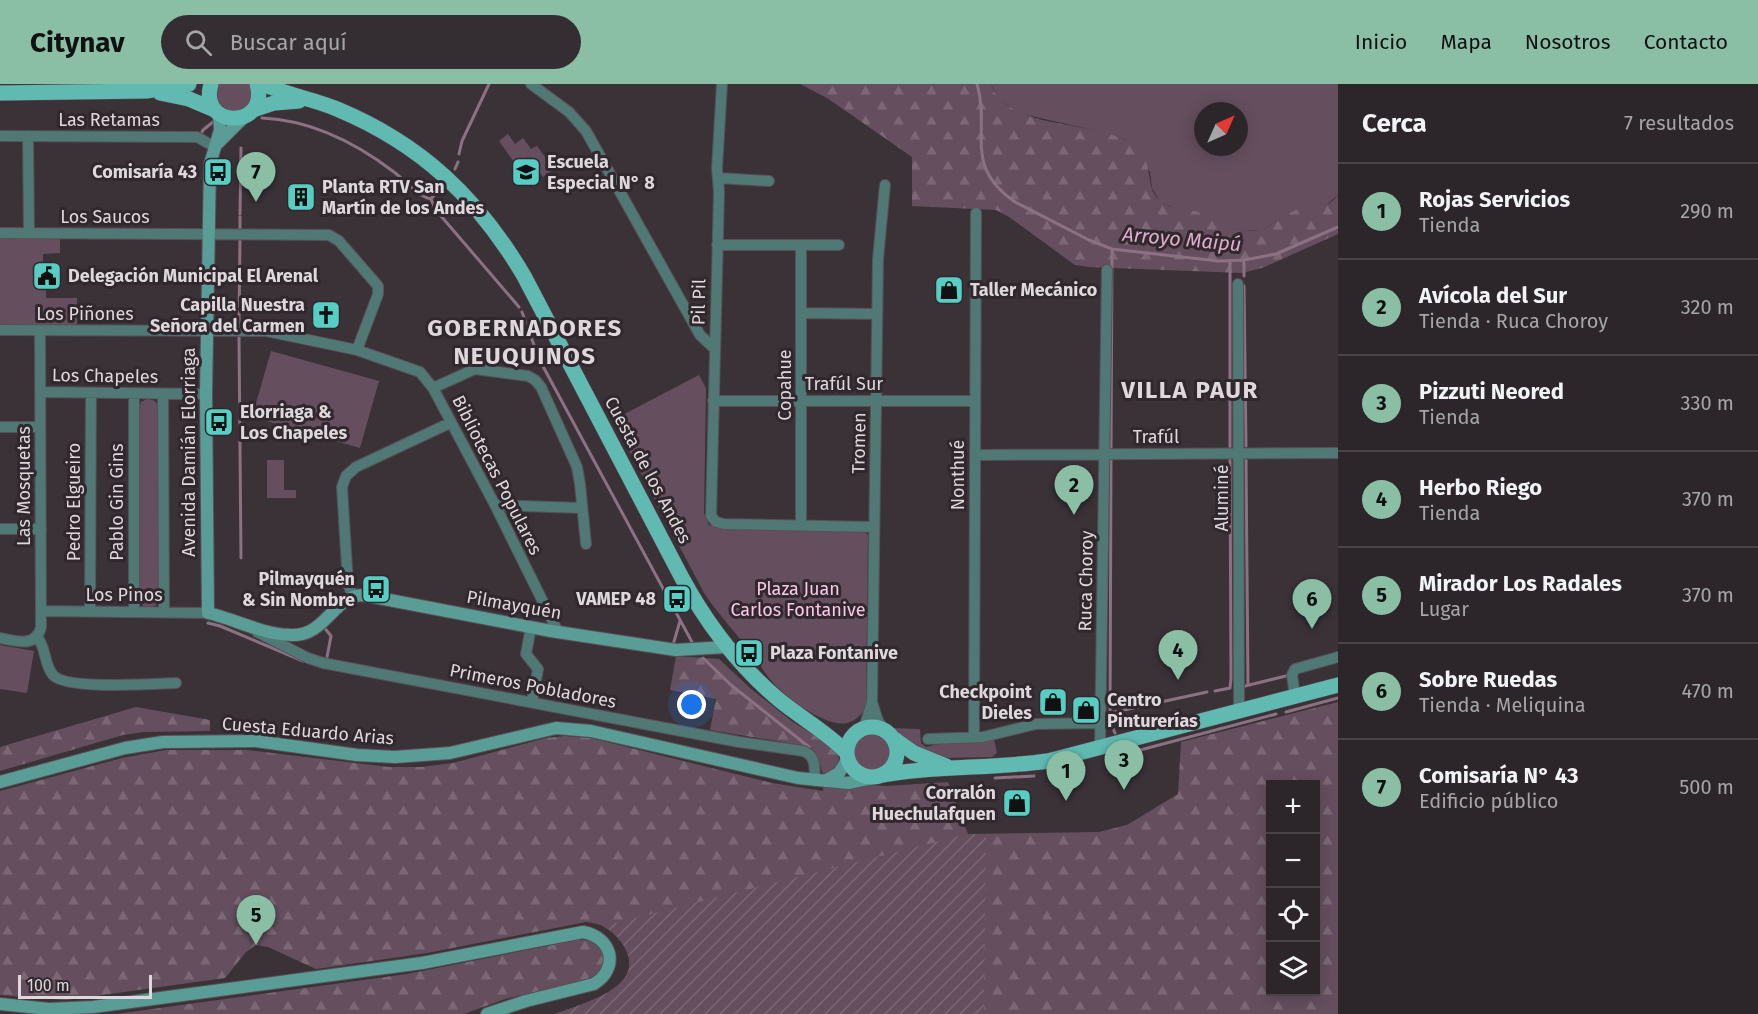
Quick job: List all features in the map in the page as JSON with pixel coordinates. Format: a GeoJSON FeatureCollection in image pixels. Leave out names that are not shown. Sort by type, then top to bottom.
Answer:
{"type":"FeatureCollection","features":[{"type":"Feature","properties":{"kind":"main road"},"geometry":{"type":"LineString","coordinates":[[0,93],[146,91],[189,84]]}},
{"type":"Feature","properties":{"kind":"main road"},"geometry":{"type":"LineString","coordinates":[[211,84],[210,100],[217,112]]}},
{"type":"Feature","properties":{"kind":"main road"},"geometry":{"type":"LineString","coordinates":[[146,91],[189,99],[234,119],[249,113],[259,95],[257,84]]}},
{"type":"Feature","properties":{"kind":"main road","name":"Cuesta de los Andes"},"geometry":{"type":"LineString","coordinates":[[263,84],[316,102],[369,124],[410,148],[450,180],[490,224],[513,257],[534,295],[691,594],[726,647],[763,686],[836,742],[847,756]]}},
{"type":"Feature","properties":{"kind":"main road","name":"Cuesta de los Andes"},"geometry":{"type":"LineString","coordinates":[[249,113],[274,103],[316,102]]}},
{"type":"Feature","properties":{"kind":"main road"},"geometry":{"type":"LineString","coordinates":[[952,768],[921,756],[875,727],[861,729],[848,743],[847,756],[856,772],[866,777],[952,768],[1028,764],[1100,748],[1338,685]]}},
{"type":"Feature","properties":{"kind":"main road","name":"Cuesta de los Andes"},"geometry":{"type":"LineString","coordinates":[[798,713],[835,729],[861,729]]}},
{"type":"Feature","properties":{"kind":"main road"},"geometry":{"type":"LineString","coordinates":[[880,776],[891,769],[896,759],[897,748],[889,735]]}},
{"type":"Feature","properties":{"kind":"street"},"geometry":{"type":"LineString","coordinates":[[531,84],[569,112],[586,131],[700,335],[715,349]]}},
{"type":"Feature","properties":{"kind":"street","name":"Pil Pil"},"geometry":{"type":"LineString","coordinates":[[722,84],[717,164],[711,513],[714,520],[724,524],[801,525]]}},
{"type":"Feature","properties":{"kind":"street","name":"Avenida Damián Elorriaga"},"geometry":{"type":"LineString","coordinates":[[208,613],[206,331],[210,164],[220,130],[217,112]]}},
{"type":"Feature","properties":{"kind":"street"},"geometry":{"type":"LineString","coordinates":[[215,147],[249,113]]}},
{"type":"Feature","properties":{"kind":"street","name":"Las Retamas"},"geometry":{"type":"LineString","coordinates":[[0,136],[197,137],[215,147]]}},
{"type":"Feature","properties":{"kind":"street"},"geometry":{"type":"LineString","coordinates":[[28,136],[29,233]]}},
{"type":"Feature","properties":{"kind":"street"},"geometry":{"type":"LineString","coordinates":[[718,178],[769,181]]}},
{"type":"Feature","properties":{"kind":"street","name":"Tromen"},"geometry":{"type":"LineString","coordinates":[[885,184],[879,242],[877,314],[872,702],[878,721],[889,735]]}},
{"type":"Feature","properties":{"kind":"street","name":"Nonthué"},"geometry":{"type":"LineString","coordinates":[[974,738],[976,213]]}},
{"type":"Feature","properties":{"kind":"street","name":"Los Saucos"},"geometry":{"type":"LineString","coordinates":[[0,233],[324,234],[336,238],[378,286],[378,294],[357,350]]}},
{"type":"Feature","properties":{"kind":"street"},"geometry":{"type":"LineString","coordinates":[[717,245],[839,244]]}},
{"type":"Feature","properties":{"kind":"street","name":"Copahue"},"geometry":{"type":"LineString","coordinates":[[801,245],[801,525]]}},
{"type":"Feature","properties":{"kind":"street","name":"Ruca Choroy"},"geometry":{"type":"LineString","coordinates":[[1100,748],[1107,270]]}},
{"type":"Feature","properties":{"kind":"street","name":"Aluminé"},"geometry":{"type":"LineString","coordinates":[[1238,284],[1239,711]]}},
{"type":"Feature","properties":{"kind":"street"},"geometry":{"type":"LineString","coordinates":[[801,313],[877,314]]}},
{"type":"Feature","properties":{"kind":"street","name":"Los Piñones"},"geometry":{"type":"LineString","coordinates":[[0,330],[206,331]]}},
{"type":"Feature","properties":{"kind":"street","name":"Las Mosquetas"},"geometry":{"type":"LineString","coordinates":[[35,638],[40,630],[41,611],[40,330]]}},
{"type":"Feature","properties":{"kind":"street","name":"Bibliotecas Populares"},"geometry":{"type":"LineString","coordinates":[[206,331],[266,332],[357,350],[420,372],[433,388],[495,505],[558,632]]}},
{"type":"Feature","properties":{"kind":"street"},"geometry":{"type":"LineString","coordinates":[[433,388],[476,369],[528,376],[535,380],[541,387],[574,459],[579,476],[586,544]]}},
{"type":"Feature","properties":{"kind":"street","name":"Los Chapeles"},"geometry":{"type":"LineString","coordinates":[[40,392],[206,394]]}},
{"type":"Feature","properties":{"kind":"street","name":"Pedro Elgueiro"},"geometry":{"type":"LineString","coordinates":[[90,611],[91,393]]}},
{"type":"Feature","properties":{"kind":"street","name":"Pablo Gin Gins"},"geometry":{"type":"LineString","coordinates":[[134,393],[134,612]]}},
{"type":"Feature","properties":{"kind":"street"},"geometry":{"type":"LineString","coordinates":[[163,393],[164,612]]}},
{"type":"Feature","properties":{"kind":"street","name":"Trafúl Sur"},"geometry":{"type":"LineString","coordinates":[[713,401],[975,401]]}},
{"type":"Feature","properties":{"kind":"street"},"geometry":{"type":"LineString","coordinates":[[304,656],[299,646],[308,633],[354,596],[348,584],[342,487],[344,479],[356,467],[450,423]]}},
{"type":"Feature","properties":{"kind":"street"},"geometry":{"type":"LineString","coordinates":[[0,427],[40,427]]}},
{"type":"Feature","properties":{"kind":"street","name":"Trafúl"},"geometry":{"type":"LineString","coordinates":[[975,455],[1338,453]]}},
{"type":"Feature","properties":{"kind":"street"},"geometry":{"type":"LineString","coordinates":[[495,505],[582,508]]}},
{"type":"Feature","properties":{"kind":"street"},"geometry":{"type":"LineString","coordinates":[[801,525],[874,526]]}},
{"type":"Feature","properties":{"kind":"street"},"geometry":{"type":"LineString","coordinates":[[0,529],[41,529]]}},
{"type":"Feature","properties":{"kind":"street","name":"Pilmayquén"},"geometry":{"type":"LineString","coordinates":[[354,596],[363,595],[558,632],[681,651],[726,647]]}},
{"type":"Feature","properties":{"kind":"street","name":"Los Pinos"},"geometry":{"type":"LineString","coordinates":[[41,611],[208,613]]}},
{"type":"Feature","properties":{"kind":"street"},"geometry":{"type":"LineString","coordinates":[[208,613],[279,634],[308,633]]}},
{"type":"Feature","properties":{"kind":"street","name":"Primeros Pobladores"},"geometry":{"type":"LineString","coordinates":[[231,620],[322,663],[739,741],[805,751],[814,760],[819,781]]}},
{"type":"Feature","properties":{"kind":"street"},"geometry":{"type":"LineString","coordinates":[[531,627],[526,654],[538,669],[532,702]]}},
{"type":"Feature","properties":{"kind":"street"},"geometry":{"type":"LineString","coordinates":[[0,638],[24,642],[35,638],[44,645],[51,673],[63,682],[176,683]]}},
{"type":"Feature","properties":{"kind":"street"},"geometry":{"type":"LineString","coordinates":[[1295,697],[1292,673],[1295,669],[1338,657]]}},
{"type":"Feature","properties":{"kind":"street","name":"Tromen"},"geometry":{"type":"LineString","coordinates":[[861,729],[872,702]]}},
{"type":"Feature","properties":{"kind":"street"},"geometry":{"type":"LineString","coordinates":[[928,740],[974,738],[1036,724],[1100,723]]}},
{"type":"Feature","properties":{"kind":"street","name":"Cuesta Eduardo Arias"},"geometry":{"type":"LineString","coordinates":[[0,782],[125,748],[154,743],[246,741],[357,755],[402,757],[457,752],[541,731],[564,728],[591,731],[782,775],[819,781],[853,783],[880,776]]}},
{"type":"Feature","properties":{"kind":"street"},"geometry":{"type":"LineString","coordinates":[[819,781],[839,773],[847,756]]}},
{"type":"Feature","properties":{"kind":"street"},"geometry":{"type":"LineString","coordinates":[[0,1004],[49,1009],[93,1007],[422,963],[583,933],[594,935],[606,946],[610,957],[608,968],[603,978],[594,984],[525,1001],[487,1014]]}},
{"type":"Feature","properties":{"kind":"green space"},"geometry":{"type":"Polygon","coordinates":[[[218,84],[250,84],[251,93],[248,106],[238,111],[224,107],[217,102],[218,84]]]}},
{"type":"Feature","properties":{"kind":"green space"},"geometry":{"type":"Polygon","coordinates":[[[800,84],[991,84],[1000,99],[1031,117],[1109,134],[1136,147],[1146,162],[1154,194],[1167,205],[1201,213],[1230,227],[1253,231],[1269,226],[1293,211],[1327,205],[1338,195],[1338,234],[1262,268],[1242,273],[1075,265],[996,210],[912,206],[912,157],[827,98],[800,84]]]}},
{"type":"Feature","properties":{"kind":"green space"},"geometry":{"type":"Polygon","coordinates":[[[991,84],[1338,84],[1338,195],[1323,208],[1292,211],[1262,230],[1244,231],[1194,211],[1175,208],[1160,202],[1152,188],[1150,172],[1126,140],[1106,133],[1018,113],[999,99],[991,84]]]}},
{"type":"Feature","properties":{"kind":"green space"},"geometry":{"type":"Polygon","coordinates":[[[508,134],[515,144],[523,138],[531,149],[537,146],[554,169],[543,177],[528,157],[516,165],[499,141],[508,134]]]}},
{"type":"Feature","properties":{"kind":"green space"},"geometry":{"type":"Polygon","coordinates":[[[0,238],[60,238],[60,253],[43,254],[43,281],[46,282],[46,298],[77,298],[77,325],[0,325],[0,238]]]}},
{"type":"Feature","properties":{"kind":"green space"},"geometry":{"type":"Polygon","coordinates":[[[271,351],[379,381],[360,448],[252,417],[271,351]]]}},
{"type":"Feature","properties":{"kind":"green space","name":"Plaza Juan Carlos Fontanive"},"geometry":{"type":"Polygon","coordinates":[[[699,375],[706,388],[704,513],[709,525],[717,528],[864,531],[868,535],[866,705],[859,716],[851,722],[838,723],[816,715],[794,701],[769,678],[704,593],[613,420],[699,375]]]}},
{"type":"Feature","properties":{"kind":"green space"},"geometry":{"type":"Polygon","coordinates":[[[147,399],[159,405],[160,599],[150,608],[143,606],[139,597],[139,408],[141,402],[147,399]]]}},
{"type":"Feature","properties":{"kind":"green space"},"geometry":{"type":"Polygon","coordinates":[[[267,460],[284,460],[284,490],[296,490],[296,498],[267,498],[267,460]]]}},
{"type":"Feature","properties":{"kind":"green space"},"geometry":{"type":"Polygon","coordinates":[[[0,645],[34,651],[27,693],[0,689],[0,645]]]}},
{"type":"Feature","properties":{"kind":"green space"},"geometry":{"type":"Polygon","coordinates":[[[676,656],[719,659],[750,688],[794,723],[820,738],[837,752],[839,759],[836,768],[824,775],[815,751],[807,746],[710,730],[716,699],[670,690],[676,656]]]}},
{"type":"Feature","properties":{"kind":"green space"},"geometry":{"type":"Polygon","coordinates":[[[1338,702],[1338,1014],[555,1014],[597,998],[611,990],[622,981],[628,970],[629,957],[618,938],[601,926],[586,922],[427,953],[316,969],[268,947],[256,945],[246,952],[225,978],[66,1000],[0,995],[0,791],[122,758],[166,750],[247,750],[389,767],[421,767],[453,763],[546,738],[565,736],[591,738],[772,783],[823,791],[824,782],[887,786],[948,782],[968,834],[1099,832],[1127,825],[1178,794],[1181,742],[1338,702]]]}},
{"type":"Feature","properties":{"kind":"green space"},"geometry":{"type":"Polygon","coordinates":[[[136,707],[210,720],[210,731],[143,732],[123,735],[0,771],[0,747],[136,707]]]}},
{"type":"Feature","properties":{"kind":"green space"},"geometry":{"type":"Polygon","coordinates":[[[888,728],[920,729],[921,743],[926,747],[994,739],[997,753],[992,757],[943,758],[906,742],[888,728]]]}},
{"type":"Feature","properties":{"kind":"green space"},"geometry":{"type":"Polygon","coordinates":[[[872,733],[885,739],[891,752],[885,765],[872,771],[859,765],[853,752],[859,739],[872,733]]]}},
{"type":"Feature","properties":{"kind":"green space"},"geometry":{"type":"Polygon","coordinates":[[[968,834],[986,834],[984,1014],[555,1014],[605,994],[625,977],[629,967],[628,954],[618,938],[603,926],[968,834]]]}},
{"type":"Feature","properties":{"kind":"green space"},"geometry":{"type":"Polygon","coordinates":[[[577,940],[587,940],[600,948],[604,961],[596,975],[587,980],[505,999],[464,1014],[116,1014],[407,974],[577,940]]]}},
{"type":"Feature","properties":{"kind":"waterway"},"geometry":{"type":"LineString","coordinates":[[459,154],[462,141],[489,84]]}},
{"type":"Feature","properties":{"kind":"waterway","name":"Arroyo Maipú"},"geometry":{"type":"LineString","coordinates":[[977,84],[980,102],[981,148],[989,175],[999,188],[1015,202],[1089,240],[1112,249],[1218,261],[1244,260],[1276,254],[1338,227]]}},
{"type":"Feature","properties":{"kind":"waterway"},"geometry":{"type":"LineString","coordinates":[[262,118],[298,123],[332,135],[379,161],[421,195],[431,199]]}},
{"type":"Feature","properties":{"kind":"waterway"},"geometry":{"type":"LineString","coordinates":[[200,136],[203,130],[213,122]]}},
{"type":"Feature","properties":{"kind":"waterway"},"geometry":{"type":"LineString","coordinates":[[240,214],[241,148]]}},
{"type":"Feature","properties":{"kind":"waterway"},"geometry":{"type":"LineString","coordinates":[[455,169],[458,162]]}},
{"type":"Feature","properties":{"kind":"waterway"},"geometry":{"type":"LineString","coordinates":[[431,199],[443,184]]}},
{"type":"Feature","properties":{"kind":"waterway"},"geometry":{"type":"LineString","coordinates":[[431,199],[435,209],[519,307]]}},
{"type":"Feature","properties":{"kind":"waterway"},"geometry":{"type":"LineString","coordinates":[[240,217],[240,229]]}},
{"type":"Feature","properties":{"kind":"waterway"},"geometry":{"type":"LineString","coordinates":[[239,325],[240,238]]}},
{"type":"Feature","properties":{"kind":"waterway"},"geometry":{"type":"LineString","coordinates":[[1111,449],[1112,249]]}},
{"type":"Feature","properties":{"kind":"waterway"},"geometry":{"type":"LineString","coordinates":[[1244,260],[1244,276]]}},
{"type":"Feature","properties":{"kind":"waterway"},"geometry":{"type":"LineString","coordinates":[[1230,261],[1230,447]]}},
{"type":"Feature","properties":{"kind":"waterway"},"geometry":{"type":"LineString","coordinates":[[1244,286],[1246,446]]}},
{"type":"Feature","properties":{"kind":"waterway"},"geometry":{"type":"LineString","coordinates":[[522,312],[539,359],[692,642]]}},
{"type":"Feature","properties":{"kind":"waterway"},"geometry":{"type":"LineString","coordinates":[[239,337],[241,558]]}},
{"type":"Feature","properties":{"kind":"waterway"},"geometry":{"type":"LineString","coordinates":[[1111,459],[1110,722],[1115,733]]}},
{"type":"Feature","properties":{"kind":"waterway"},"geometry":{"type":"LineString","coordinates":[[1215,691],[1230,688],[1231,678],[1230,459]]}},
{"type":"Feature","properties":{"kind":"waterway"},"geometry":{"type":"LineString","coordinates":[[1246,460],[1248,685]]}},
{"type":"Feature","properties":{"kind":"waterway"},"geometry":{"type":"LineString","coordinates":[[673,645],[680,621]]}},
{"type":"Feature","properties":{"kind":"waterway"},"geometry":{"type":"LineString","coordinates":[[208,623],[303,661]]}},
{"type":"Feature","properties":{"kind":"waterway"},"geometry":{"type":"LineString","coordinates":[[323,626],[331,636],[327,657]]}},
{"type":"Feature","properties":{"kind":"waterway"},"geometry":{"type":"LineString","coordinates":[[703,658],[731,685],[809,747]]}},
{"type":"Feature","properties":{"kind":"waterway"},"geometry":{"type":"LineString","coordinates":[[1245,686],[1290,675]]}},
{"type":"Feature","properties":{"kind":"waterway"},"geometry":{"type":"LineString","coordinates":[[1110,713],[1207,692]]}},
{"type":"Feature","properties":{"kind":"waterway"},"geometry":{"type":"LineString","coordinates":[[1286,712],[1338,698]]}},
{"type":"Feature","properties":{"kind":"waterway"},"geometry":{"type":"LineString","coordinates":[[1129,753],[1276,714]]}},
{"type":"Feature","properties":{"kind":"waterway"},"geometry":{"type":"LineString","coordinates":[[1071,767],[1080,765]]}},
{"type":"Feature","properties":{"kind":"waterway"},"geometry":{"type":"LineString","coordinates":[[995,778],[1034,776]]}},
{"type":"Feature","properties":{"kind":"place","name":"Comisaría 43"},"geometry":{"type":"Point","coordinates":[218,172]}},
{"type":"Feature","properties":{"kind":"place","name":"Escuela Especial N° 8"},"geometry":{"type":"Point","coordinates":[526,172]}},
{"type":"Feature","properties":{"kind":"place","name":"Planta RTV San Martín de los Andes"},"geometry":{"type":"Point","coordinates":[301,197]}},
{"type":"Feature","properties":{"kind":"place","name":"Comisaría N° 43"},"geometry":{"type":"Point","coordinates":[256,202]}},
{"type":"Feature","properties":{"kind":"place","name":"Delegación Municipal El Arenal"},"geometry":{"type":"Point","coordinates":[47,276]}},
{"type":"Feature","properties":{"kind":"place","name":"Taller Mecánico"},"geometry":{"type":"Point","coordinates":[949,290]}},
{"type":"Feature","properties":{"kind":"place","name":"Capilla Nuestra Señora del Carmen"},"geometry":{"type":"Point","coordinates":[326,315]}},
{"type":"Feature","properties":{"kind":"place","name":"Elorriaga & Los Chapeles"},"geometry":{"type":"Point","coordinates":[219,422]}},
{"type":"Feature","properties":{"kind":"place","name":"Avícola del Sur"},"geometry":{"type":"Point","coordinates":[1074,515]}},
{"type":"Feature","properties":{"kind":"place","name":"Pilmayquén & Sin Nombre"},"geometry":{"type":"Point","coordinates":[376,589]}},
{"type":"Feature","properties":{"kind":"place","name":"VAMEP 48"},"geometry":{"type":"Point","coordinates":[677,599]}},
{"type":"Feature","properties":{"kind":"place","name":"Sobre Ruedas"},"geometry":{"type":"Point","coordinates":[1312,629]}},
{"type":"Feature","properties":{"kind":"place","name":"Plaza Fontanive"},"geometry":{"type":"Point","coordinates":[749,653]}},
{"type":"Feature","properties":{"kind":"place","name":"Herbo Riego"},"geometry":{"type":"Point","coordinates":[1178,680]}},
{"type":"Feature","properties":{"kind":"place","name":"Checkpoint Dieles"},"geometry":{"type":"Point","coordinates":[1053,702]}},
{"type":"Feature","properties":{"kind":"place","name":"Centro Pinturerías"},"geometry":{"type":"Point","coordinates":[1086,710]}},
{"type":"Feature","properties":{"kind":"place","name":"Pizzuti Neored"},"geometry":{"type":"Point","coordinates":[1124,790]}},
{"type":"Feature","properties":{"kind":"place","name":"Rojas Servicios"},"geometry":{"type":"Point","coordinates":[1066,801]}},
{"type":"Feature","properties":{"kind":"place","name":"Corralón Huechulafquen"},"geometry":{"type":"Point","coordinates":[1017,803]}},
{"type":"Feature","properties":{"kind":"place","name":"Mirador Los Radales"},"geometry":{"type":"Point","coordinates":[256,945]}},
{"type":"Feature","properties":{"kind":"district","name":"GOBERNADORES NEUQUINOS"},"geometry":{"type":"Point","coordinates":[525,342]}},
{"type":"Feature","properties":{"kind":"district","name":"VILLA PAUR"},"geometry":{"type":"Point","coordinates":[1190,390]}}]}
